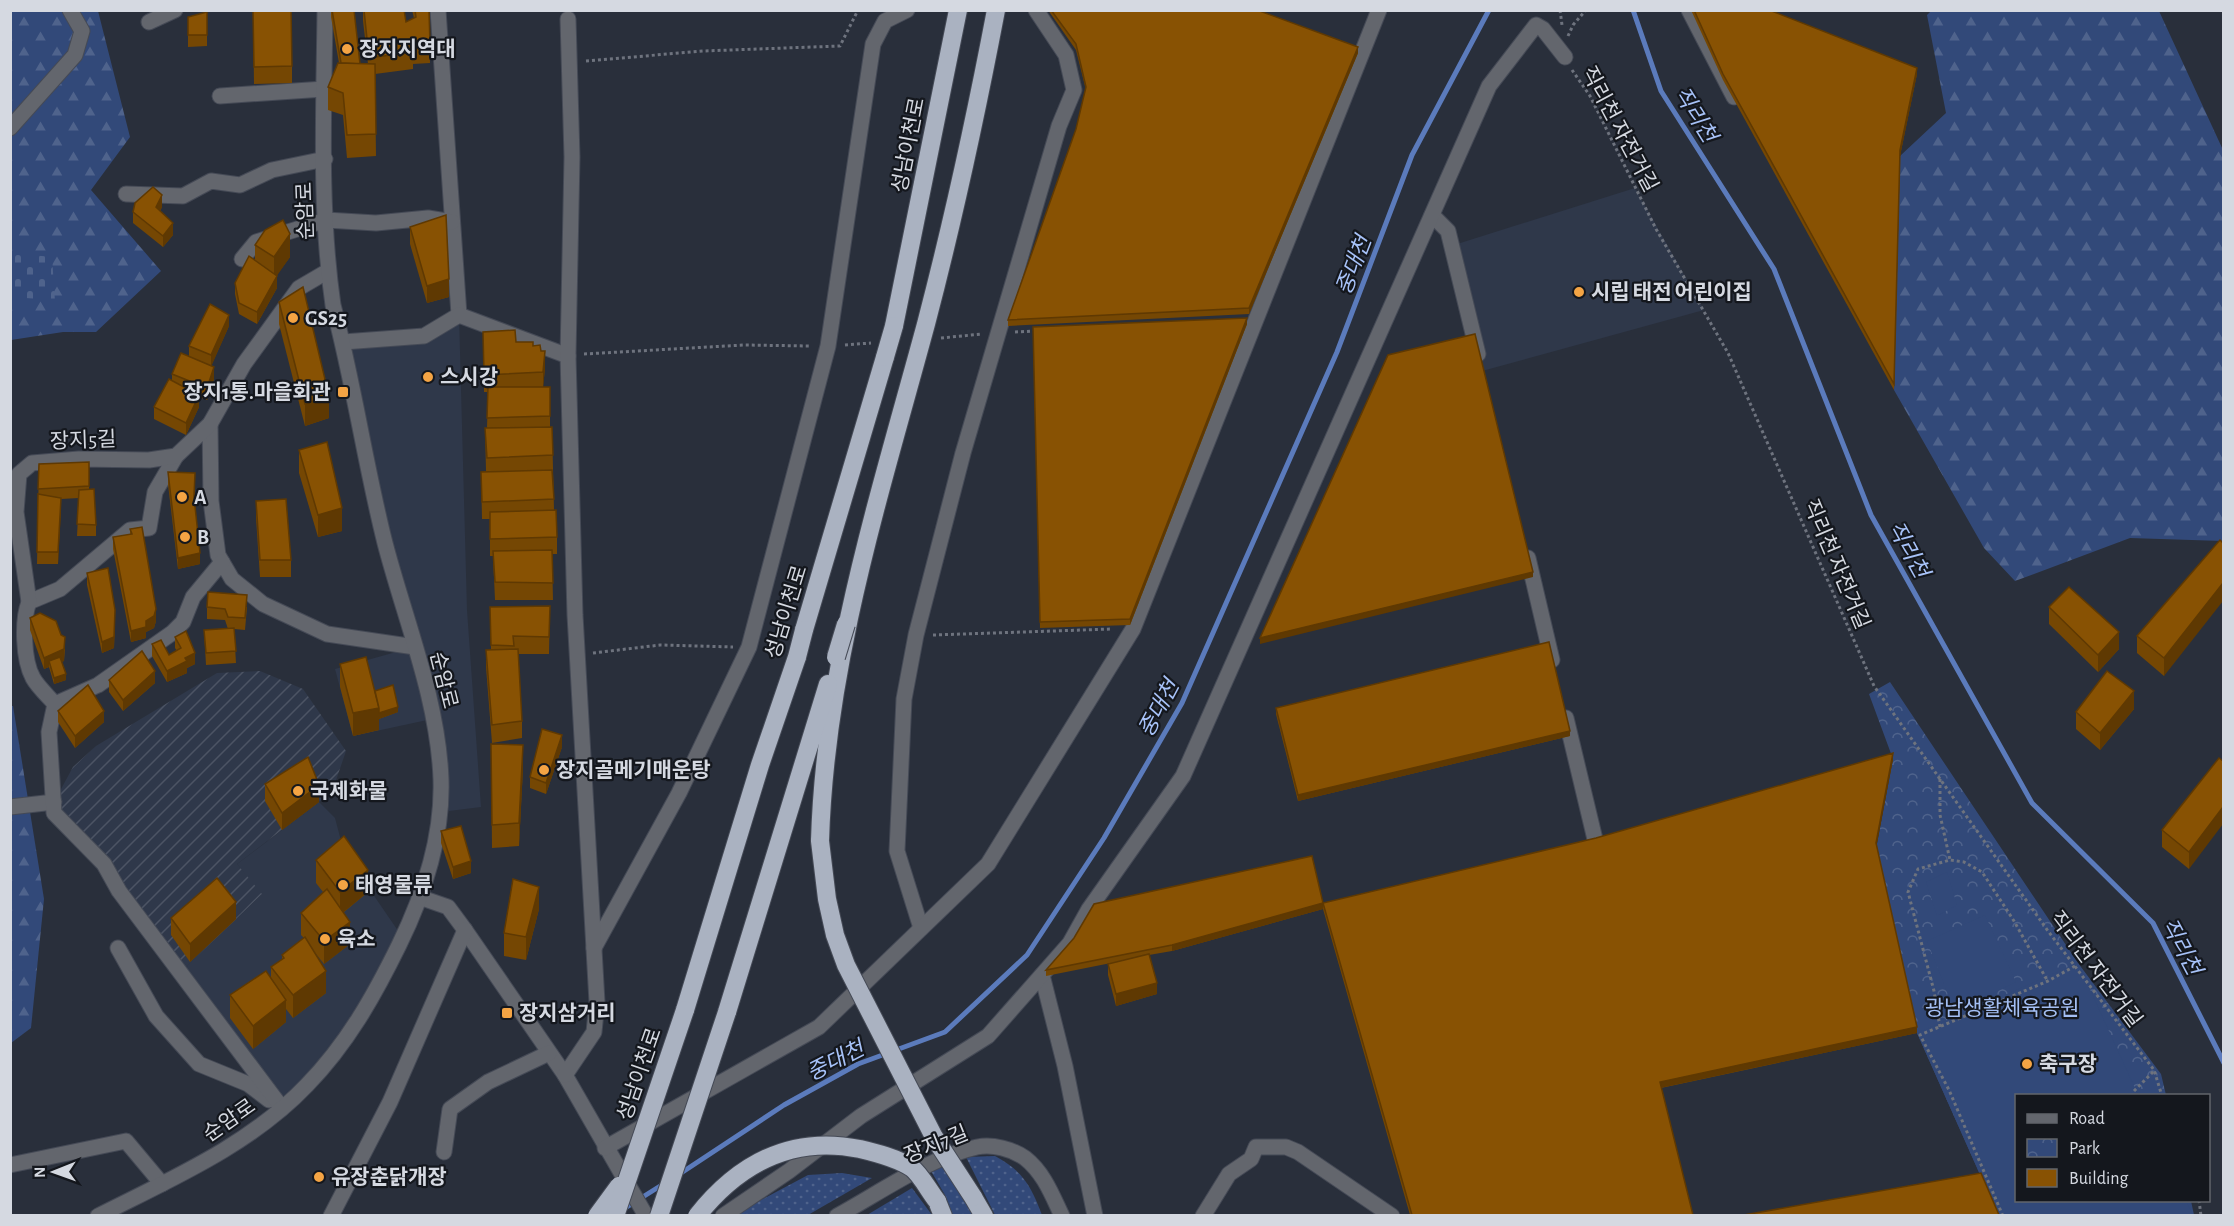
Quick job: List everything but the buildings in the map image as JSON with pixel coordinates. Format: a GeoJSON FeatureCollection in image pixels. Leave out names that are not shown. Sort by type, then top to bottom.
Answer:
{"type":"FeatureCollection","features":[{"type":"Feature","properties":{"kind":"highway","name":"성남이천로"},"geometry":{"type":"LineString","coordinates":[[615,1215],[685,1010],[760,765],[797,657],[894,326],[958,10]]}},
{"type":"Feature","properties":{"kind":"highway"},"geometry":{"type":"LineString","coordinates":[[659,1215],[727,1012],[846,624],[926,324],[987,60],[996,10]]}},
{"type":"Feature","properties":{"kind":"highway"},"geometry":{"type":"LineString","coordinates":[[846,624],[824,771],[820,841],[827,898],[835,934],[846,965],[934,1137],[984,1215]]}},
{"type":"Feature","properties":{"kind":"highway"},"geometry":{"type":"LineString","coordinates":[[697,1215],[730,1179],[764,1158],[810,1145],[840,1145],[878,1153],[913,1169],[940,1208]]}},
{"type":"Feature","properties":{"kind":"highway"},"geometry":{"type":"LineString","coordinates":[[597,1215],[629,1173]]}},
{"type":"Feature","properties":{"kind":"street"},"geometry":{"type":"LineString","coordinates":[[10,128],[75,55],[82,31],[70,10]]}},
{"type":"Feature","properties":{"kind":"street"},"geometry":{"type":"LineString","coordinates":[[149,22],[175,10]]}},
{"type":"Feature","properties":{"kind":"street","name":"순암로"},"geometry":{"type":"LineString","coordinates":[[98,1215],[220,1153],[282,1108],[326,1063],[357,1021],[383,977],[422,898],[434,848],[441,781],[436,739],[415,647],[385,542],[328,271],[324,89],[325,10]]}},
{"type":"Feature","properties":{"kind":"street"},"geometry":{"type":"LineString","coordinates":[[438,10],[459,315]]}},
{"type":"Feature","properties":{"kind":"street"},"geometry":{"type":"LineString","coordinates":[[594,948],[679,793],[749,647],[828,346],[873,45],[885,21],[907,10]]}},
{"type":"Feature","properties":{"kind":"street"},"geometry":{"type":"LineString","coordinates":[[921,928],[897,851],[904,699],[916,635],[969,432],[1059,126],[1074,90],[1066,56],[1036,10]]}},
{"type":"Feature","properties":{"kind":"street"},"geometry":{"type":"LineString","coordinates":[[605,1148],[819,1028],[988,864],[1133,629],[1379,10]]}},
{"type":"Feature","properties":{"kind":"street"},"geometry":{"type":"LineString","coordinates":[[1689,10],[1741,110]]}},
{"type":"Feature","properties":{"kind":"street"},"geometry":{"type":"LineString","coordinates":[[565,1075],[594,1032],[597,1002],[576,655],[568,356],[572,156],[568,19]]}},
{"type":"Feature","properties":{"kind":"street"},"geometry":{"type":"LineString","coordinates":[[723,1215],[789,1171],[861,1116],[988,1036],[1070,943],[1089,909],[1183,776],[1489,86],[1536,26],[1543,29],[1565,57]]}},
{"type":"Feature","properties":{"kind":"street"},"geometry":{"type":"LineString","coordinates":[[220,96],[324,89]]}},
{"type":"Feature","properties":{"kind":"street"},"geometry":{"type":"LineString","coordinates":[[126,194],[183,196],[211,181],[240,185],[272,170],[325,159]]}},
{"type":"Feature","properties":{"kind":"street"},"geometry":{"type":"LineString","coordinates":[[1432,215],[1448,231],[1482,371]]}},
{"type":"Feature","properties":{"kind":"street"},"geometry":{"type":"LineString","coordinates":[[242,259],[256,242],[326,220],[376,223],[428,218],[452,222]]}},
{"type":"Feature","properties":{"kind":"street"},"geometry":{"type":"LineString","coordinates":[[29,602],[60,589],[130,530],[149,528],[155,492],[176,456],[210,424],[244,364],[299,288],[328,271]]}},
{"type":"Feature","properties":{"kind":"street"},"geometry":{"type":"LineString","coordinates":[[459,315],[568,356]]}},
{"type":"Feature","properties":{"kind":"street"},"geometry":{"type":"LineString","coordinates":[[343,342],[424,336],[459,315]]}},
{"type":"Feature","properties":{"kind":"street"},"geometry":{"type":"LineString","coordinates":[[210,424],[211,501],[218,555],[232,579],[263,604],[327,634],[415,647]]}},
{"type":"Feature","properties":{"kind":"street","name":"장지5길"},"geometry":{"type":"LineString","coordinates":[[55,704],[32,677],[17,632],[29,602],[14,514],[15,473],[32,463],[80,459],[149,460],[176,456]]}},
{"type":"Feature","properties":{"kind":"street"},"geometry":{"type":"LineString","coordinates":[[1525,545],[1555,670]]}},
{"type":"Feature","properties":{"kind":"street"},"geometry":{"type":"LineString","coordinates":[[222,562],[193,597],[183,622],[172,633],[98,685],[55,704],[48,732],[54,813],[104,864],[119,891],[282,1108]]}},
{"type":"Feature","properties":{"kind":"street"},"geometry":{"type":"LineString","coordinates":[[1563,703],[1602,866]]}},
{"type":"Feature","properties":{"kind":"street"},"geometry":{"type":"LineString","coordinates":[[10,807],[54,802]]}},
{"type":"Feature","properties":{"kind":"street"},"geometry":{"type":"LineString","coordinates":[[422,898],[448,907],[465,930],[565,1075],[605,1148],[646,1215]]}},
{"type":"Feature","properties":{"kind":"street"},"geometry":{"type":"LineString","coordinates":[[331,1215],[390,1102],[465,930]]}},
{"type":"Feature","properties":{"kind":"street"},"geometry":{"type":"LineString","coordinates":[[118,948],[156,1016],[199,1064],[248,1084],[282,1108]]}},
{"type":"Feature","properties":{"kind":"street"},"geometry":{"type":"LineString","coordinates":[[1042,975],[1065,1066],[1095,1215]]}},
{"type":"Feature","properties":{"kind":"street"},"geometry":{"type":"LineString","coordinates":[[444,1152],[450,1109],[489,1082],[549,1053]]}},
{"type":"Feature","properties":{"kind":"street"},"geometry":{"type":"LineString","coordinates":[[10,1165],[126,1141],[162,1184]]}},
{"type":"Feature","properties":{"kind":"street","name":"장지7길"},"geometry":{"type":"LineString","coordinates":[[837,1215],[936,1162],[978,1147],[1004,1147],[1025,1158],[1046,1181],[1062,1215]]}},
{"type":"Feature","properties":{"kind":"street"},"geometry":{"type":"LineString","coordinates":[[1203,1215],[1229,1174],[1251,1159],[1256,1147],[1286,1147],[1392,1215]]}},
{"type":"Feature","properties":{"kind":"path"},"geometry":{"type":"LineString","coordinates":[[569,63],[703,51],[840,46],[858,10]]}},
{"type":"Feature","properties":{"kind":"path"},"geometry":{"type":"LineString","coordinates":[[1560,10],[1562,28]]}},
{"type":"Feature","properties":{"kind":"path","name":"직리천 자전거길"},"geometry":{"type":"LineString","coordinates":[[1586,10],[1571,30],[1565,57],[1590,96],[1656,229],[1728,353],[1874,686],[1985,844],[2154,1070],[2162,1094]]}},
{"type":"Feature","properties":{"kind":"path"},"geometry":{"type":"LineString","coordinates":[[916,635],[1133,629]]}},
{"type":"Feature","properties":{"kind":"path"},"geometry":{"type":"LineString","coordinates":[[576,655],[660,645],[749,647]]}},
{"type":"Feature","properties":{"kind":"path"},"geometry":{"type":"LineString","coordinates":[[1940,777],[1940,815],[1950,860]]}},
{"type":"Feature","properties":{"kind":"path"},"geometry":{"type":"LineString","coordinates":[[1940,1027],[1934,991],[1908,892],[1918,869],[1950,860],[1964,862],[1982,872],[2014,921],[2048,981]]}},
{"type":"Feature","properties":{"kind":"path"},"geometry":{"type":"LineString","coordinates":[[2003,1215],[1949,1090],[1920,1035],[2048,981],[2075,966]]}},
{"type":"Feature","properties":{"kind":"path"},"geometry":{"type":"LineString","coordinates":[[2134,1091],[2154,1070]]}},
{"type":"Feature","properties":{"kind":"shaded area","name":"시립 태전 어린이집"},"geometry":{"type":"Polygon","coordinates":[[[1635,188],[1704,310],[1482,371],[1454,245],[1635,188]]]}},
{"type":"Feature","properties":{"kind":"shaded area"},"geometry":{"type":"Polygon","coordinates":[[[459,315],[467,610],[481,807],[449,811],[441,781],[432,719],[353,736],[335,669],[414,647],[343,342],[424,336],[459,315]]]}},
{"type":"Feature","properties":{"kind":"shaded area"},"geometry":{"type":"Polygon","coordinates":[[[260,671],[303,689],[346,751],[332,792],[237,864],[262,894],[180,973],[54,802],[73,767],[96,746],[217,673],[260,671]]]}},
{"type":"Feature","properties":{"kind":"shaded area"},"geometry":{"type":"Polygon","coordinates":[[[319,802],[335,818],[344,852],[403,938],[363,1012],[282,1108],[180,973],[261,895],[237,864],[319,802]]]}},
{"type":"Feature","properties":{"kind":"green space"},"geometry":{"type":"Polygon","coordinates":[[[1932,10],[2159,11],[2223,150],[2223,541],[2130,538],[2015,581],[1984,548],[1894,390],[1900,156],[1946,113],[1927,15],[1932,10]]]}},
{"type":"Feature","properties":{"kind":"green space"},"geometry":{"type":"Polygon","coordinates":[[[11,11],[98,11],[130,137],[91,190],[161,271],[96,332],[63,332],[11,340],[11,11]]]}},
{"type":"Feature","properties":{"kind":"green space"},"geometry":{"type":"Polygon","coordinates":[[[11,253],[52,257],[55,302],[11,296],[11,253]]]}},
{"type":"Feature","properties":{"kind":"green space","name":"광남생활체육공원"},"geometry":{"type":"Polygon","coordinates":[[[1890,682],[2078,963],[2161,1074],[2166,1094],[2015,1094],[2015,1202],[2191,1202],[2194,1215],[1998,1215],[1917,1033],[1876,849],[1893,759],[1869,694],[1890,682]]]}},
{"type":"Feature","properties":{"kind":"green space"},"geometry":{"type":"Polygon","coordinates":[[[10,706],[13,706],[44,899],[31,1028],[11,1043],[10,706]]]}},
{"type":"Feature","properties":{"kind":"green space"},"geometry":{"type":"Polygon","coordinates":[[[1947,872],[1957,905],[1937,916],[1926,882],[1947,872]]]}},
{"type":"Feature","properties":{"kind":"green space"},"geometry":{"type":"Polygon","coordinates":[[[1985,915],[2016,982],[1955,1012],[1927,941],[1985,915]]]}},
{"type":"Feature","properties":{"kind":"green space","name":"축구장"},"geometry":{"type":"Polygon","coordinates":[[[2078,963],[2138,1094],[2015,1094],[2015,1202],[2186,1202],[2193,1215],[1998,1215],[1917,1033],[2078,963]]]}},
{"type":"Feature","properties":{"kind":"green space"},"geometry":{"type":"Polygon","coordinates":[[[995,1156],[1013,1167],[1025,1180],[1042,1215],[995,1215],[966,1157],[995,1156]]]}},
{"type":"Feature","properties":{"kind":"green space"},"geometry":{"type":"Polygon","coordinates":[[[944,1166],[974,1215],[952,1215],[945,1195],[931,1171],[944,1166]]]}},
{"type":"Feature","properties":{"kind":"green space"},"geometry":{"type":"Polygon","coordinates":[[[842,1173],[872,1178],[808,1215],[737,1216],[742,1210],[808,1175],[842,1173]]]}},
{"type":"Feature","properties":{"kind":"green space"},"geometry":{"type":"Polygon","coordinates":[[[912,1188],[932,1215],[867,1215],[912,1188]]]}},
{"type":"Feature","properties":{"kind":"waterway","name":"중대천"},"geometry":{"type":"LineString","coordinates":[[678,1175],[784,1105],[858,1064],[945,1032],[1027,955],[1104,838],[1182,703],[1337,352],[1412,155],[1489,10]]}},
{"type":"Feature","properties":{"kind":"waterway","name":"직리천"},"geometry":{"type":"LineString","coordinates":[[1633,10],[1661,91],[1774,269],[1871,515],[2032,803],[2153,923],[2224,1063]]}},
{"type":"Feature","properties":{"kind":"waterway","name":"중대천"},"geometry":{"type":"LineString","coordinates":[[622,1210],[665,1183]]}},
{"type":"Feature","properties":{"kind":"place","name":"장지지역대"},"geometry":{"type":"Point","coordinates":[347,49]}},
{"type":"Feature","properties":{"kind":"place","name":"시립 태전 어린이집"},"geometry":{"type":"Point","coordinates":[1579,292]}},
{"type":"Feature","properties":{"kind":"place","name":"GS25"},"geometry":{"type":"Point","coordinates":[293,318]}},
{"type":"Feature","properties":{"kind":"place","name":"스시강"},"geometry":{"type":"Point","coordinates":[428,377]}},
{"type":"Feature","properties":{"kind":"place","name":"장지1통.마을회관"},"geometry":{"type":"Point","coordinates":[343,392]}},
{"type":"Feature","properties":{"kind":"place","name":"A"},"geometry":{"type":"Point","coordinates":[182,497]}},
{"type":"Feature","properties":{"kind":"place","name":"B"},"geometry":{"type":"Point","coordinates":[185,537]}},
{"type":"Feature","properties":{"kind":"place","name":"장지골메기매운탕"},"geometry":{"type":"Point","coordinates":[544,770]}},
{"type":"Feature","properties":{"kind":"place","name":"국제화물"},"geometry":{"type":"Point","coordinates":[298,791]}},
{"type":"Feature","properties":{"kind":"place","name":"태영물류"},"geometry":{"type":"Point","coordinates":[343,885]}},
{"type":"Feature","properties":{"kind":"place","name":"육소"},"geometry":{"type":"Point","coordinates":[325,939]}},
{"type":"Feature","properties":{"kind":"place","name":"장지삼거리"},"geometry":{"type":"Point","coordinates":[507,1013]}},
{"type":"Feature","properties":{"kind":"place","name":"축구장"},"geometry":{"type":"Point","coordinates":[2027,1064]}},
{"type":"Feature","properties":{"kind":"place","name":"유장춘닭개장"},"geometry":{"type":"Point","coordinates":[319,1177]}}]}
